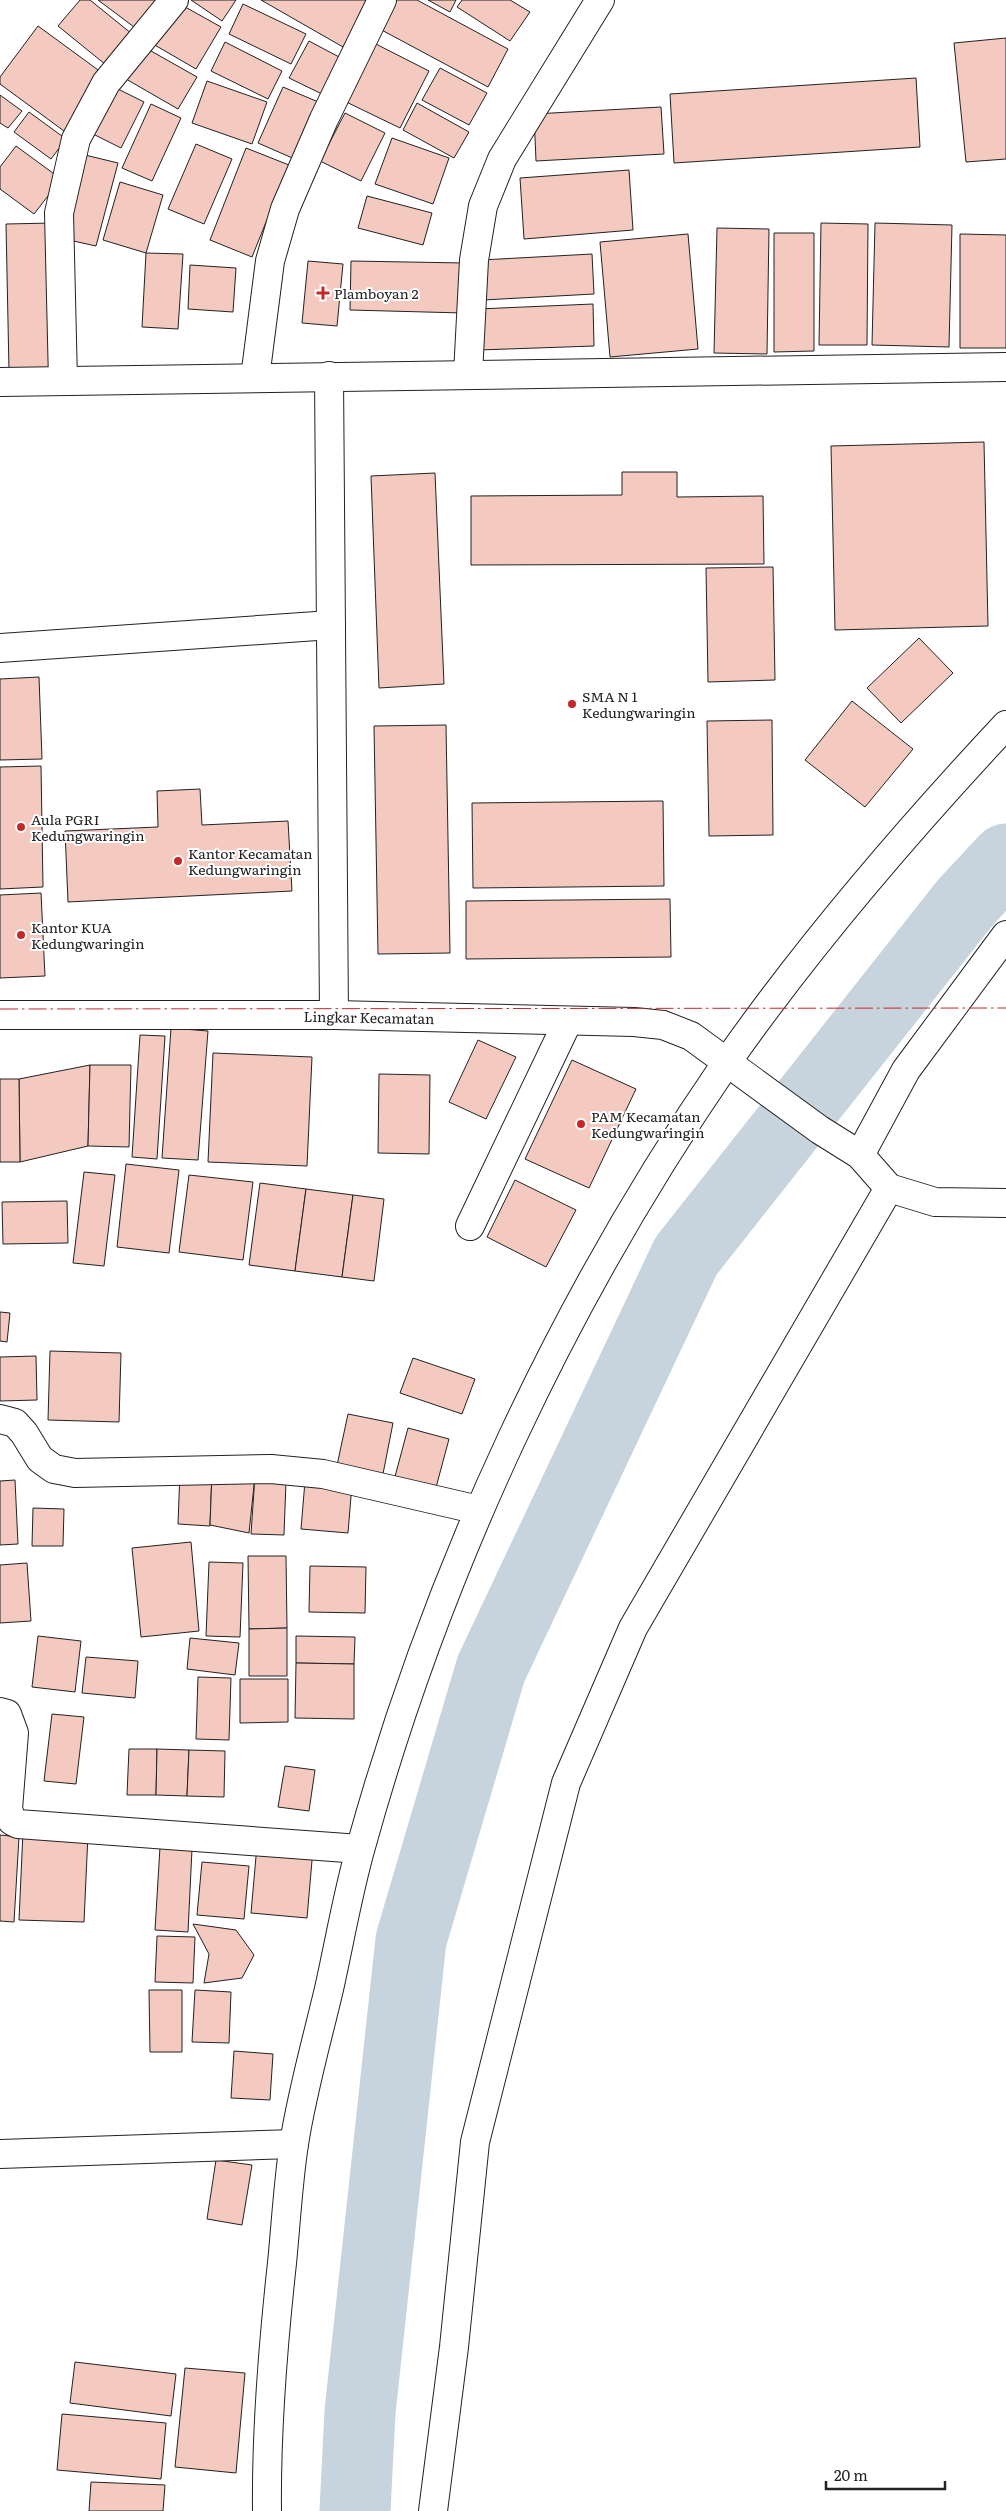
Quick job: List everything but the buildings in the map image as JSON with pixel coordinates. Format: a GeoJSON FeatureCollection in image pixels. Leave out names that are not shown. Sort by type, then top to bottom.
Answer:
{"type":"FeatureCollection","features":[{"type":"Feature","properties":{"kind":"street"},"geometry":{"type":"LineString","coordinates":[[63,381],[59,213],[76,139],[106,82],[174,0]]}},
{"type":"Feature","properties":{"kind":"street"},"geometry":{"type":"LineString","coordinates":[[255,378],[270,261],[285,209],[324,119],[382,0]]}},
{"type":"Feature","properties":{"kind":"street"},"geometry":{"type":"LineString","coordinates":[[468,374],[474,260],[483,206],[502,159],[600,0]]}},
{"type":"Feature","properties":{"kind":"street"},"geometry":{"type":"LineString","coordinates":[[0,382],[1006,368]]}},
{"type":"Feature","properties":{"kind":"street"},"geometry":{"type":"LineString","coordinates":[[329,376],[334,1015]]}},
{"type":"Feature","properties":{"kind":"street"},"geometry":{"type":"LineString","coordinates":[[0,648],[331,625]]}},
{"type":"Feature","properties":{"kind":"street"},"geometry":{"type":"LineString","coordinates":[[266,2511],[275,2337],[294,2144],[360,1849],[414,1675],[479,1510],[552,1356],[644,1191],[728,1061],[831,923],[908,830],[1006,725]]}},
{"type":"Feature","properties":{"kind":"street"},"geometry":{"type":"LineString","coordinates":[[860,1155],[906,1070],[1006,935]]}},
{"type":"Feature","properties":{"kind":"street","name":"Lingkar Kecamatan"},"geometry":{"type":"LineString","coordinates":[[0,1016],[334,1015],[634,1022],[663,1025],[691,1036],[728,1061],[756,1084],[820,1130],[860,1155],[890,1188]]}},
{"type":"Feature","properties":{"kind":"street"},"geometry":{"type":"LineString","coordinates":[[470,1226],[568,1021]]}},
{"type":"Feature","properties":{"kind":"street"},"geometry":{"type":"LineString","coordinates":[[433,2511],[454,2347],[475,2142],[566,1783],[633,1628],[890,1188],[935,1202],[1006,1203]]}},
{"type":"Feature","properties":{"kind":"street"},"geometry":{"type":"LineString","coordinates":[[0,1419],[15,1423],[24,1433],[40,1459],[54,1469],[75,1473],[271,1469],[331,1476],[479,1510]]}},
{"type":"Feature","properties":{"kind":"street"},"geometry":{"type":"LineString","coordinates":[[0,1712],[7,1714],[14,1733],[8,1809],[12,1821],[18,1824],[360,1849]]}},
{"type":"Feature","properties":{"kind":"street"},"geometry":{"type":"LineString","coordinates":[[0,2154],[294,2144]]}},
{"type":"Feature","properties":{"kind":"waterway"},"geometry":{"type":"LineString","coordinates":[[355,2511],[360,2412],[411,1940],[491,1669],[686,1256],[965,903],[1006,859]]}},
{"type":"Feature","properties":{"kind":"power"},"geometry":{"type":"LineString","coordinates":[[0,1009],[1006,1008]]}},
{"type":"Feature","properties":{"kind":"place","name":"Plamboyan 2"},"geometry":{"type":"Point","coordinates":[323,293]}},
{"type":"Feature","properties":{"kind":"place","name":"SMA N 1 Kedungwaringin"},"geometry":{"type":"Point","coordinates":[572,704]}},
{"type":"Feature","properties":{"kind":"place","name":"Aula PGRI Kedungwaringin"},"geometry":{"type":"Point","coordinates":[21,827]}},
{"type":"Feature","properties":{"kind":"place","name":"Kantor Kecamatan Kedungwaringin"},"geometry":{"type":"Point","coordinates":[178,861]}},
{"type":"Feature","properties":{"kind":"place","name":"Kantor KUA Kedungwaringin"},"geometry":{"type":"Point","coordinates":[21,935]}},
{"type":"Feature","properties":{"kind":"place","name":"PAM Kecamatan Kedungwaringin"},"geometry":{"type":"Point","coordinates":[581,1124]}}]}
